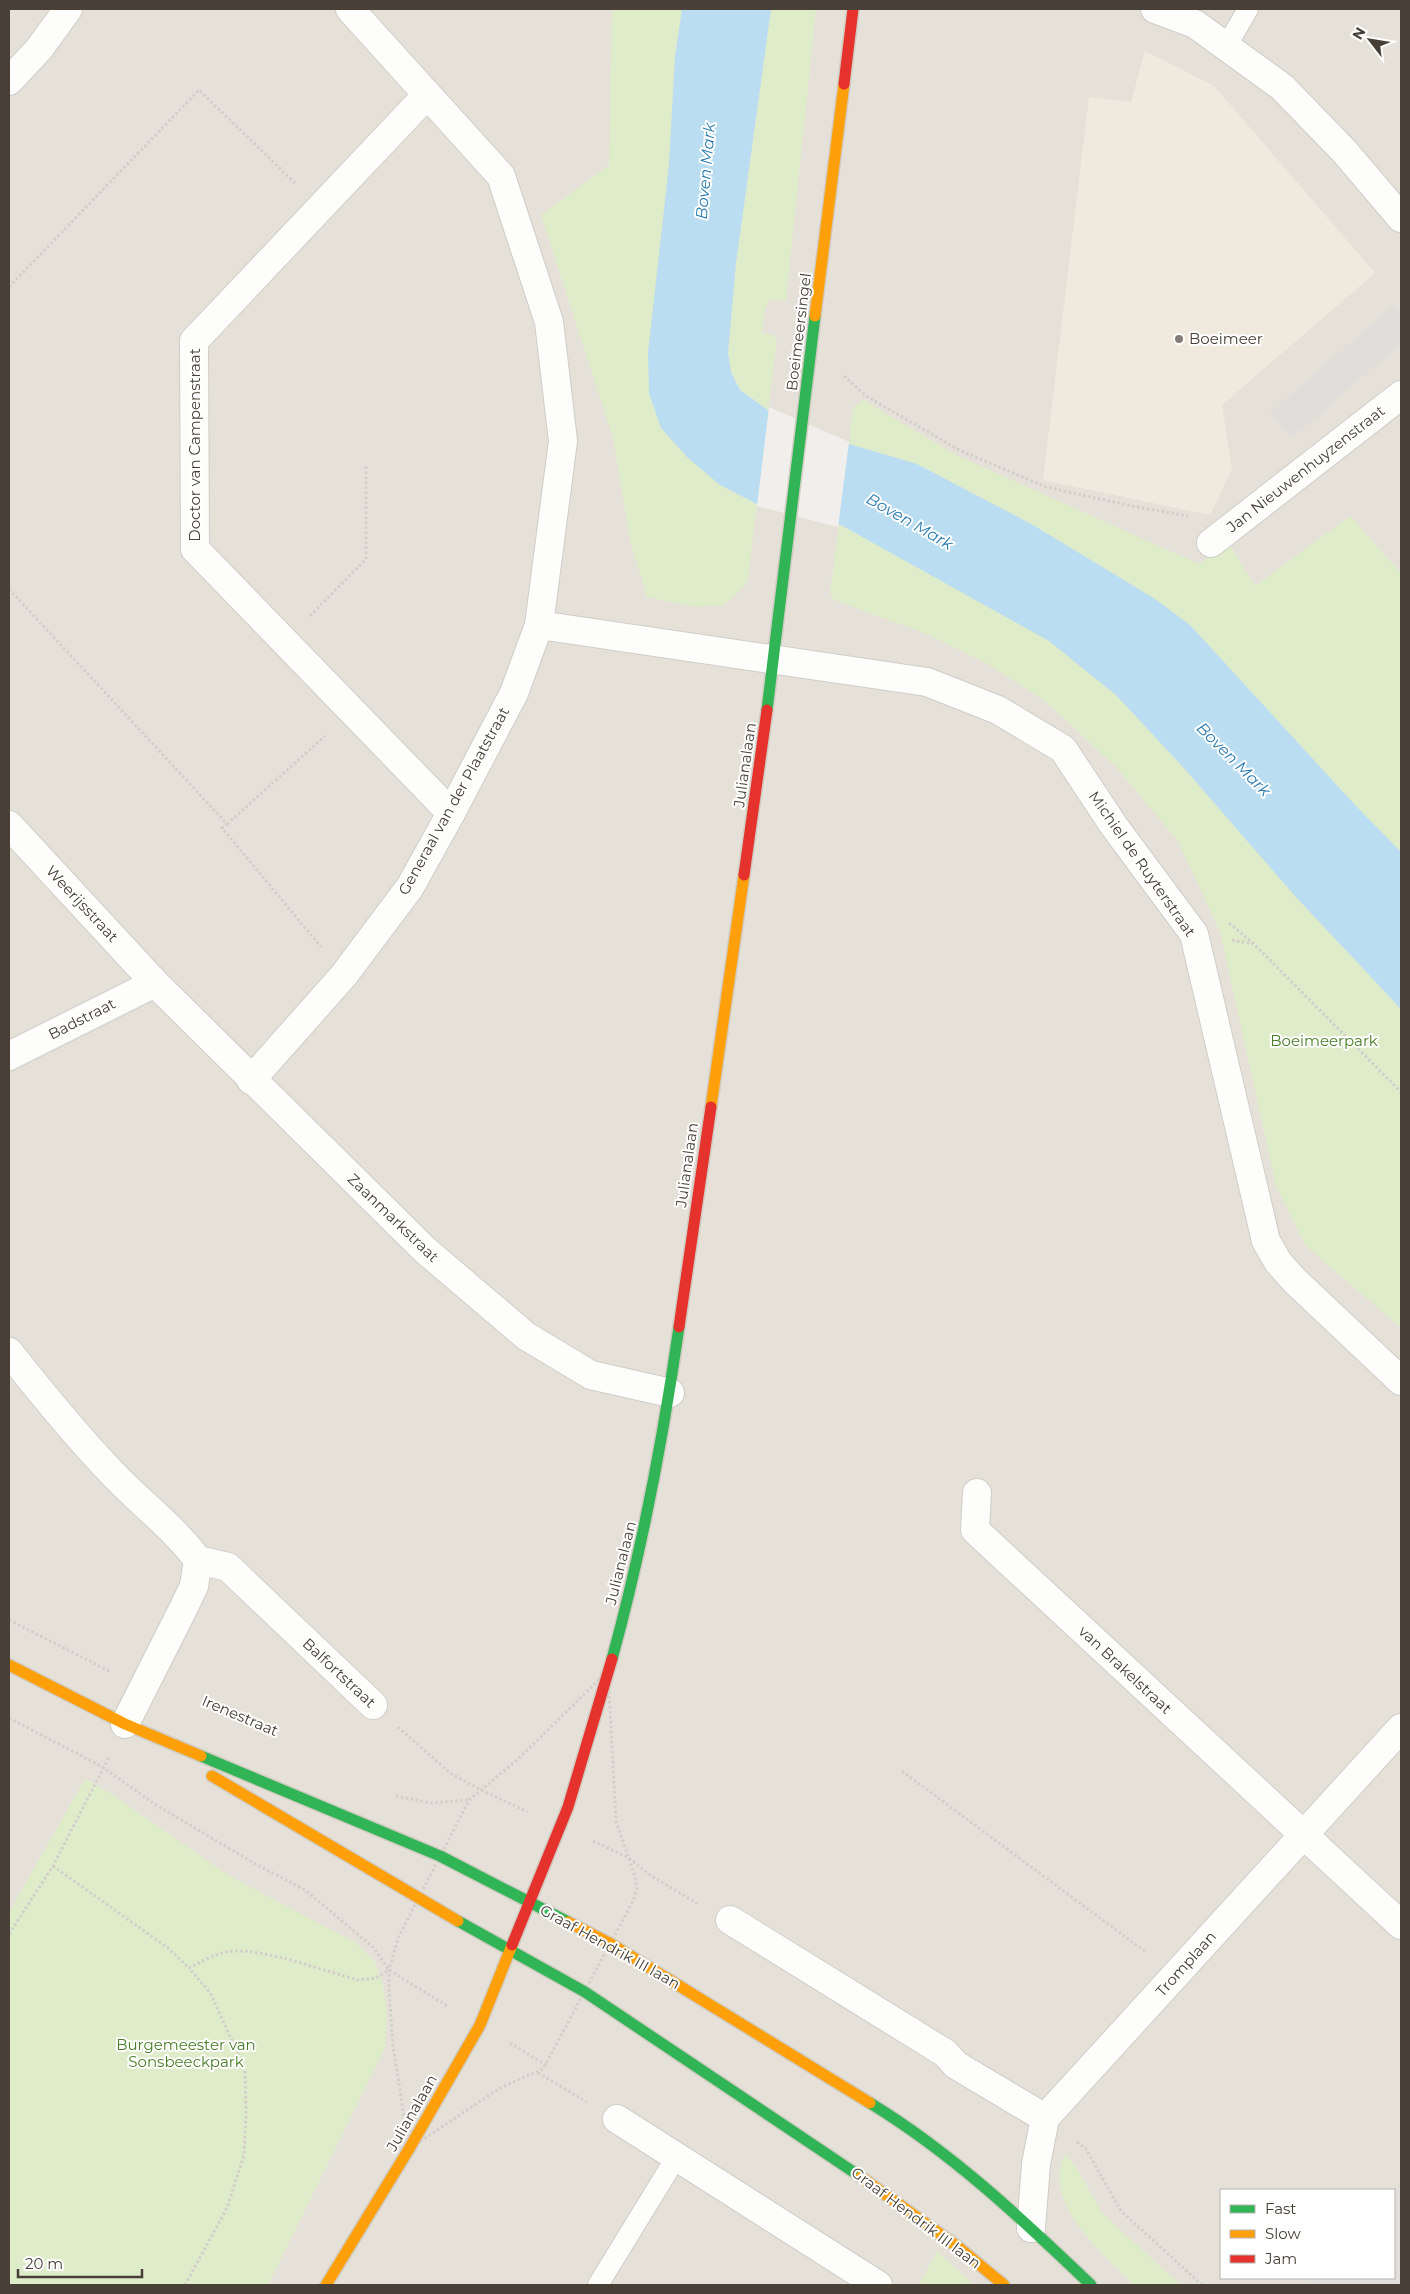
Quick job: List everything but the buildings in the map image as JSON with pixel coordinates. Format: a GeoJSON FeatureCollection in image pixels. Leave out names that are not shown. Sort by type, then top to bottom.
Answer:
{"type":"FeatureCollection","features":[{"type":"Feature","properties":{"kind":"main road","name":"Boeimeersingel"},"geometry":{"type":"LineString","coordinates":[[774,660],[853,9]]}},
{"type":"Feature","properties":{"kind":"main road","name":"Julianalaan"},"geometry":{"type":"LineString","coordinates":[[530,1903],[574,1790],[630,1594],[650,1504],[670,1393],[774,660]]}},
{"type":"Feature","properties":{"kind":"main road"},"geometry":{"type":"LineString","coordinates":[[9,1665],[125,1724],[418,1898],[510,1950]]}},
{"type":"Feature","properties":{"kind":"main road"},"geometry":{"type":"LineString","coordinates":[[125,1724],[440,1856],[530,1903]]}},
{"type":"Feature","properties":{"kind":"main road","name":"Graaf Hendrik III laan"},"geometry":{"type":"LineString","coordinates":[[1004,2285],[958,2247],[874,2186],[585,1992],[510,1950],[530,1903],[611,1944],[901,2122],[970,2173],[1091,2285]]}},
{"type":"Feature","properties":{"kind":"main road","name":"Julianalaan"},"geometry":{"type":"LineString","coordinates":[[326,2285],[409,2149],[480,2025],[510,1950]]}},
{"type":"Feature","properties":{"kind":"street"},"geometry":{"type":"LineString","coordinates":[[9,82],[39,49],[68,9]]}},
{"type":"Feature","properties":{"kind":"street","name":"Generaal van der Plaatstraat"},"geometry":{"type":"LineString","coordinates":[[251,1080],[344,975],[410,887],[451,814],[514,693],[539,625],[563,440],[549,322],[501,176],[350,9]]}},
{"type":"Feature","properties":{"kind":"street"},"geometry":{"type":"LineString","coordinates":[[1155,9],[1195,24],[1282,87],[1345,152],[1401,218]]}},
{"type":"Feature","properties":{"kind":"street","name":"Doctor van Campenstraat"},"geometry":{"type":"LineString","coordinates":[[427,95],[194,341],[195,549],[451,814]]}},
{"type":"Feature","properties":{"kind":"street","name":"Jan Nieuwenhuyzenstraat"},"geometry":{"type":"LineString","coordinates":[[1222,535],[1401,395]]}},
{"type":"Feature","properties":{"kind":"street"},"geometry":{"type":"LineString","coordinates":[[539,625],[774,660]]}},
{"type":"Feature","properties":{"kind":"street","name":"Michiel de Ruyterstraat"},"geometry":{"type":"LineString","coordinates":[[774,660],[927,682],[998,710],[1063,749],[1114,826],[1194,934],[1266,1241],[1278,1262],[1294,1280],[1401,1381]]}},
{"type":"Feature","properties":{"kind":"street","name":"Weerijsstraat"},"geometry":{"type":"LineString","coordinates":[[9,825],[155,983]]}},
{"type":"Feature","properties":{"kind":"street","name":"Zaanmarkstraat"},"geometry":{"type":"LineString","coordinates":[[155,983],[425,1250],[526,1336],[591,1375],[670,1393]]}},
{"type":"Feature","properties":{"kind":"street","name":"Badstraat"},"geometry":{"type":"LineString","coordinates":[[9,1056],[155,983]]}},
{"type":"Feature","properties":{"kind":"street"},"geometry":{"type":"LineString","coordinates":[[9,1352],[80,1440],[124,1485],[182,1539],[198,1560],[190,1594],[125,1724]]}},
{"type":"Feature","properties":{"kind":"street","name":"van Brakelstraat"},"geometry":{"type":"LineString","coordinates":[[978,1493],[975,1530],[1303,1836]]}},
{"type":"Feature","properties":{"kind":"street","name":"Balfortstraat"},"geometry":{"type":"LineString","coordinates":[[198,1560],[228,1567],[372,1705]]}},
{"type":"Feature","properties":{"kind":"street","name":"Tromplaan"},"geometry":{"type":"LineString","coordinates":[[1045,2118],[1401,1728]]}},
{"type":"Feature","properties":{"kind":"street"},"geometry":{"type":"LineString","coordinates":[[1303,1836],[1401,1925]]}},
{"type":"Feature","properties":{"kind":"street"},"geometry":{"type":"LineString","coordinates":[[730,1920],[945,2053],[956,2065],[1045,2118],[1036,2164],[1031,2228]]}},
{"type":"Feature","properties":{"kind":"street"},"geometry":{"type":"LineString","coordinates":[[617,2120],[677,2156],[878,2285]]}},
{"type":"Feature","properties":{"kind":"lane"},"geometry":{"type":"LineString","coordinates":[[1226,47],[1248,9]]}},
{"type":"Feature","properties":{"kind":"lane"},"geometry":{"type":"LineString","coordinates":[[598,2285],[677,2156]]}},
{"type":"Feature","properties":{"kind":"path"},"geometry":{"type":"LineString","coordinates":[[9,287],[199,90],[320,208]]}},
{"type":"Feature","properties":{"kind":"path"},"geometry":{"type":"LineString","coordinates":[[812,349],[866,396],[959,450],[1046,487],[1188,516],[1222,535]]}},
{"type":"Feature","properties":{"kind":"path"},"geometry":{"type":"LineString","coordinates":[[285,642],[366,559],[366,464]]}},
{"type":"Feature","properties":{"kind":"path"},"geometry":{"type":"LineString","coordinates":[[9,589],[227,824]]}},
{"type":"Feature","properties":{"kind":"path"},"geometry":{"type":"LineString","coordinates":[[344,975],[222,828],[352,711]]}},
{"type":"Feature","properties":{"kind":"path"},"geometry":{"type":"LineString","coordinates":[[1254,944],[1401,1092]]}},
{"type":"Feature","properties":{"kind":"path"},"geometry":{"type":"LineString","coordinates":[[9,1620],[143,1688]]}},
{"type":"Feature","properties":{"kind":"path","name":"Balfortstraat"},"geometry":{"type":"LineString","coordinates":[[372,1705],[450,1773],[481,1790],[517,1760],[608,1671]]}},
{"type":"Feature","properties":{"kind":"path"},"geometry":{"type":"LineString","coordinates":[[9,1718],[104,1768],[156,1805],[254,1863],[305,1890],[373,1947],[389,1970],[376,1978],[358,1980],[254,1952],[232,1951],[210,1956],[189,1968]]}},
{"type":"Feature","properties":{"kind":"path"},"geometry":{"type":"LineString","coordinates":[[9,1934],[52,1866],[104,1768]]}},
{"type":"Feature","properties":{"kind":"path"},"geometry":{"type":"LineString","coordinates":[[902,1771],[1176,1974]]}},
{"type":"Feature","properties":{"kind":"path"},"geometry":{"type":"LineString","coordinates":[[392,1795],[430,1803],[469,1800]]}},
{"type":"Feature","properties":{"kind":"path"},"geometry":{"type":"LineString","coordinates":[[630,1858],[650,1875],[714,1914],[730,1920]]}},
{"type":"Feature","properties":{"kind":"path"},"geometry":{"type":"LineString","coordinates":[[52,1866],[168,1948],[189,1968],[211,1994],[245,2070],[246,2113],[244,2155],[227,2208],[185,2285]]}},
{"type":"Feature","properties":{"kind":"path"},"geometry":{"type":"LineString","coordinates":[[538,2073],[617,2120]]}},
{"type":"Feature","properties":{"kind":"path"},"geometry":{"type":"LineString","coordinates":[[1045,2118],[1086,2149],[1121,2211],[1202,2285]]}},
{"type":"Feature","properties":{"kind":"shaded area"},"geometry":{"type":"Polygon","coordinates":[[[9,9],[1401,9],[1401,2285],[9,2285],[9,9]]]}},
{"type":"Feature","properties":{"kind":"shaded area","name":"Boeimeer"},"geometry":{"type":"Polygon","coordinates":[[[1145,51],[1214,86],[1375,273],[1222,405],[1232,469],[1210,515],[1043,480],[1089,97],[1131,102],[1145,51]]]}},
{"type":"Feature","properties":{"kind":"shaded area"},"geometry":{"type":"Polygon","coordinates":[[[1393,306],[1401,316],[1401,343],[1292,438],[1269,413],[1393,306]]]}},
{"type":"Feature","properties":{"kind":"shaded area"},"geometry":{"type":"Polygon","coordinates":[[[1401,2182],[1401,2285],[1308,2285],[1313,2279],[1395,2279],[1395,2189],[1401,2182]]]}},
{"type":"Feature","properties":{"kind":"green space"},"geometry":{"type":"Polygon","coordinates":[[[612,9],[682,9],[675,57],[669,165],[648,353],[661,428],[688,458],[720,485],[757,504],[748,579],[745,586],[724,605],[695,607],[647,597],[630,540],[613,438],[541,215],[609,165],[612,9]]]}},
{"type":"Feature","properties":{"kind":"green space"},"geometry":{"type":"Polygon","coordinates":[[[771,9],[816,9],[786,301],[770,299],[765,310],[762,333],[773,335],[777,341],[768,410],[740,390],[731,372],[728,353],[736,263],[771,9]]]}},
{"type":"Feature","properties":{"kind":"green space"},"geometry":{"type":"Polygon","coordinates":[[[863,400],[956,455],[1199,564],[1228,542],[1255,586],[1350,516],[1401,573],[1401,852],[1356,806],[1190,625],[1155,599],[1033,525],[917,464],[849,444],[853,408],[863,400]]]}},
{"type":"Feature","properties":{"kind":"green space","name":"Boeimeerpark"},"geometry":{"type":"Polygon","coordinates":[[[839,524],[1049,641],[1116,695],[1183,767],[1295,896],[1401,1009],[1401,1328],[1305,1245],[1276,1186],[1220,932],[1178,841],[1116,767],[1046,702],[988,664],[927,634],[834,600],[830,593],[839,524]]]}},
{"type":"Feature","properties":{"kind":"green space","name":"Burgemeester van Sonsbeeckpark"},"geometry":{"type":"Polygon","coordinates":[[[85,1779],[110,1793],[228,1875],[356,1943],[375,1962],[383,1986],[387,2014],[385,2048],[268,2285],[9,2285],[9,1912],[85,1779]]]}},
{"type":"Feature","properties":{"kind":"green space"},"geometry":{"type":"Polygon","coordinates":[[[1065,2154],[1075,2165],[1102,2213],[1181,2285],[1134,2285],[1092,2243],[1068,2209],[1061,2190],[1060,2172],[1065,2154]]]}},
{"type":"Feature","properties":{"kind":"green space"},"geometry":{"type":"Polygon","coordinates":[[[937,2251],[974,2285],[919,2285],[937,2251]]]}},
{"type":"Feature","properties":{"kind":"water","name":"Boven Mark"},"geometry":{"type":"Polygon","coordinates":[[[682,9],[771,9],[736,263],[728,353],[731,372],[740,390],[768,410],[849,444],[917,464],[1033,525],[1155,599],[1190,625],[1356,806],[1401,852],[1401,1009],[1295,896],[1183,767],[1116,695],[1049,641],[839,524],[757,504],[720,485],[688,458],[661,428],[649,393],[648,353],[669,165],[675,57],[682,9]]]}},
{"type":"Feature","properties":{"kind":"pier"},"geometry":{"type":"Polygon","coordinates":[[[769,407],[849,442],[838,527],[757,506],[769,407]]]}},
{"type":"Feature","properties":{"kind":"traffic: fast"},"geometry":{"type":"LineString","coordinates":[[767,710],[815,316]]}},
{"type":"Feature","properties":{"kind":"traffic: fast"},"geometry":{"type":"LineString","coordinates":[[612,1659],[633,1577],[651,1494],[679,1327]]}},
{"type":"Feature","properties":{"kind":"traffic: fast"},"geometry":{"type":"LineString","coordinates":[[201,1756],[440,1856],[568,1922]]}},
{"type":"Feature","properties":{"kind":"traffic: fast"},"geometry":{"type":"LineString","coordinates":[[458,1921],[585,1992],[861,2177]]}},
{"type":"Feature","properties":{"kind":"traffic: fast"},"geometry":{"type":"LineString","coordinates":[[870,2103],[900,2122],[958,2165],[1039,2236],[1091,2285]]}},
{"type":"Feature","properties":{"kind":"traffic: slow"},"geometry":{"type":"LineString","coordinates":[[815,316],[844,84]]}},
{"type":"Feature","properties":{"kind":"traffic: slow"},"geometry":{"type":"LineString","coordinates":[[711,1107],[744,875]]}},
{"type":"Feature","properties":{"kind":"traffic: slow"},"geometry":{"type":"LineString","coordinates":[[9,1665],[125,1724],[201,1756]]}},
{"type":"Feature","properties":{"kind":"traffic: slow"},"geometry":{"type":"LineString","coordinates":[[212,1776],[458,1921]]}},
{"type":"Feature","properties":{"kind":"traffic: slow"},"geometry":{"type":"LineString","coordinates":[[568,1922],[611,1944],[870,2103]]}},
{"type":"Feature","properties":{"kind":"traffic: slow"},"geometry":{"type":"LineString","coordinates":[[326,2285],[409,2149],[480,2025],[512,1945]]}},
{"type":"Feature","properties":{"kind":"traffic: slow"},"geometry":{"type":"LineString","coordinates":[[861,2177],[958,2247],[1004,2285]]}},
{"type":"Feature","properties":{"kind":"traffic: jam"},"geometry":{"type":"LineString","coordinates":[[844,84],[853,9]]}},
{"type":"Feature","properties":{"kind":"traffic: jam"},"geometry":{"type":"LineString","coordinates":[[744,875],[767,710]]}},
{"type":"Feature","properties":{"kind":"traffic: jam"},"geometry":{"type":"LineString","coordinates":[[679,1327],[711,1107]]}},
{"type":"Feature","properties":{"kind":"traffic: jam"},"geometry":{"type":"LineString","coordinates":[[512,1945],[568,1807],[612,1659]]}},
{"type":"Feature","properties":{"kind":"place","name":"Boeimeer"},"geometry":{"type":"Point","coordinates":[1179,339]}}]}
